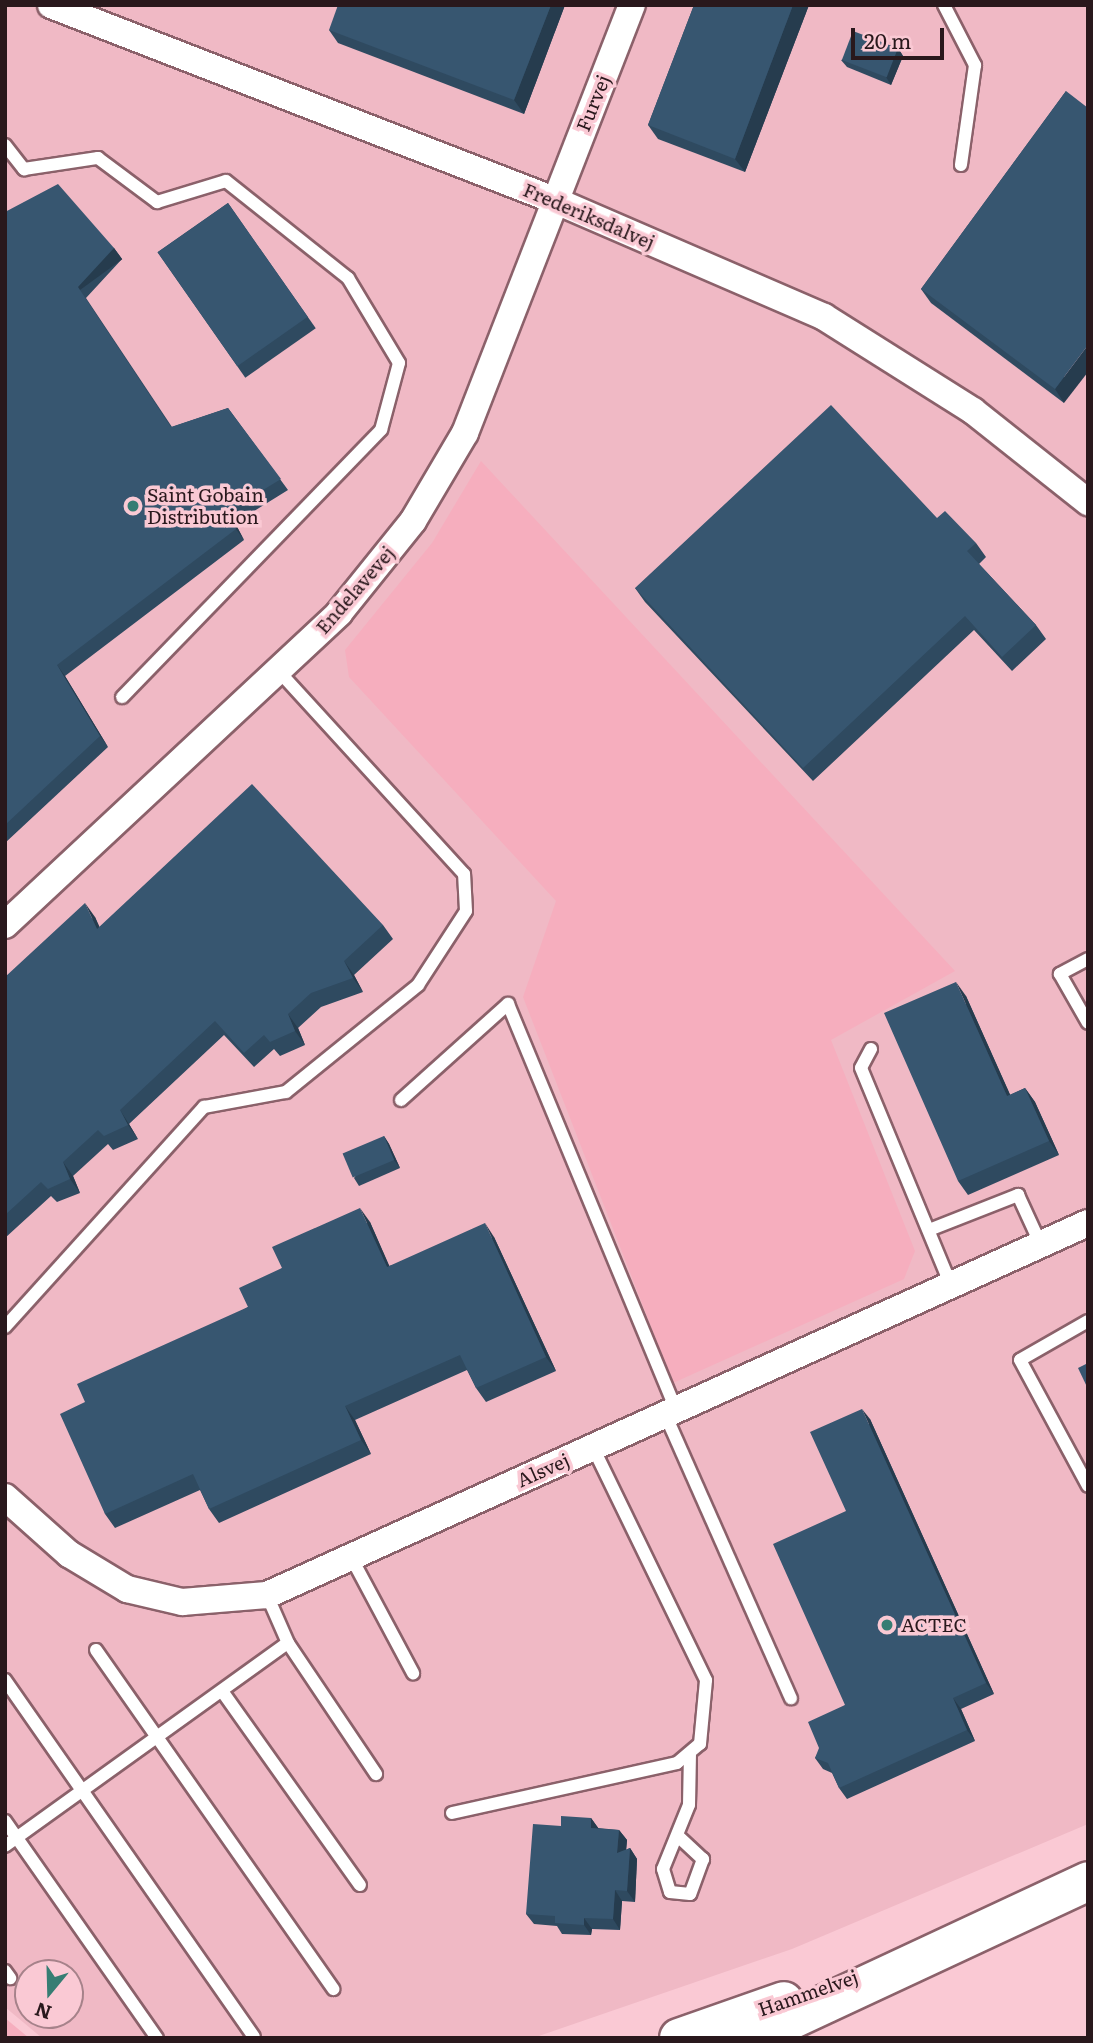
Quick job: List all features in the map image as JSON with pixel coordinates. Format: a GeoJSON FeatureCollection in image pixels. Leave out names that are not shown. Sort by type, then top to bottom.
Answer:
{"type":"FeatureCollection","features":[{"type":"Feature","properties":{"kind":"main road","name":"Hammelvej"},"geometry":{"type":"LineString","coordinates":[[752,2038],[938,1948],[1088,1881]]}},
{"type":"Feature","properties":{"kind":"main road","name":"Hammelvej"},"geometry":{"type":"LineString","coordinates":[[679,2038],[938,1948]]}},
{"type":"Feature","properties":{"kind":"street","name":"Frederiksdalvej"},"geometry":{"type":"LineString","coordinates":[[51,5],[554,200],[824,317],[973,411],[1084,492]]}},
{"type":"Feature","properties":{"kind":"street","name":"Furvej"},"geometry":{"type":"LineString","coordinates":[[554,200],[632,5]]}},
{"type":"Feature","properties":{"kind":"street","name":"Endelavevej"},"geometry":{"type":"LineString","coordinates":[[5,925],[339,614],[412,521],[465,433],[554,200]]}},
{"type":"Feature","properties":{"kind":"street","name":"Alsvej"},"geometry":{"type":"LineString","coordinates":[[5,1497],[69,1555],[127,1589],[182,1602],[267,1595],[1088,1223]]}},
{"type":"Feature","properties":{"kind":"lane"},"geometry":{"type":"LineString","coordinates":[[944,5],[975,65],[961,165]]}},
{"type":"Feature","properties":{"kind":"lane"},"geometry":{"type":"LineString","coordinates":[[5,145],[24,169],[99,158],[157,202],[226,181],[348,278],[399,363],[381,430],[122,697]]}},
{"type":"Feature","properties":{"kind":"lane"},"geometry":{"type":"LineString","coordinates":[[5,1327],[204,1107],[286,1092],[418,985],[466,911],[464,874],[278,670]]}},
{"type":"Feature","properties":{"kind":"lane"},"geometry":{"type":"LineString","coordinates":[[1088,959],[1060,974],[1088,1023]]}},
{"type":"Feature","properties":{"kind":"lane"},"geometry":{"type":"LineString","coordinates":[[401,1100],[508,1004],[671,1412],[791,1698]]}},
{"type":"Feature","properties":{"kind":"lane"},"geometry":{"type":"LineString","coordinates":[[871,1049],[861,1068],[951,1285]]}},
{"type":"Feature","properties":{"kind":"lane"},"geometry":{"type":"LineString","coordinates":[[929,1230],[1018,1195],[1041,1245]]}},
{"type":"Feature","properties":{"kind":"lane"},"geometry":{"type":"LineString","coordinates":[[1088,1321],[1020,1360],[1088,1486]]}},
{"type":"Feature","properties":{"kind":"lane"},"geometry":{"type":"LineString","coordinates":[[452,1813],[677,1763],[700,1744],[706,1680],[593,1447]]}},
{"type":"Feature","properties":{"kind":"lane"},"geometry":{"type":"LineString","coordinates":[[351,1557],[413,1673]]}},
{"type":"Feature","properties":{"kind":"lane"},"geometry":{"type":"LineString","coordinates":[[267,1595],[288,1643],[376,1774]]}},
{"type":"Feature","properties":{"kind":"lane"},"geometry":{"type":"LineString","coordinates":[[5,1846],[83,1793],[288,1643]]}},
{"type":"Feature","properties":{"kind":"lane"},"geometry":{"type":"LineString","coordinates":[[96,1650],[333,1989]]}},
{"type":"Feature","properties":{"kind":"lane"},"geometry":{"type":"LineString","coordinates":[[5,1680],[254,2038]]}},
{"type":"Feature","properties":{"kind":"lane"},"geometry":{"type":"LineString","coordinates":[[222,1691],[360,1885]]}},
{"type":"Feature","properties":{"kind":"lane"},"geometry":{"type":"LineString","coordinates":[[679,1837],[689,1805],[690,1752]]}},
{"type":"Feature","properties":{"kind":"lane"},"geometry":{"type":"LineString","coordinates":[[5,1821],[158,2038]]}},
{"type":"Feature","properties":{"kind":"shaded area"},"geometry":{"type":"Polygon","coordinates":[[[5,5],[1088,5],[1088,1824],[792,1949],[533,2038],[42,2038],[31,2029],[84,2029],[84,1959],[14,1959],[14,2015],[5,2007],[5,5]]]}},
{"type":"Feature","properties":{"kind":"shaded area"},"geometry":{"type":"Polygon","coordinates":[[[481,461],[955,971],[831,1040],[915,1251],[904,1279],[673,1383],[523,997],[556,901],[349,677],[345,650],[432,543],[481,461]]]}},
{"type":"Feature","properties":{"kind":"shaded area"},"geometry":{"type":"Polygon","coordinates":[[[5,2018],[14,2026],[14,2029],[18,2029],[29,2038],[5,2038],[5,2018]]]}},
{"type":"Feature","properties":{"kind":"building"},"geometry":{"type":"Polygon","coordinates":[[[338,5],[551,5],[514,100],[329,30],[338,5]]]}},
{"type":"Feature","properties":{"kind":"building"},"geometry":{"type":"Polygon","coordinates":[[[694,5],[793,5],[735,159],[648,125],[694,5]]]}},
{"type":"Feature","properties":{"kind":"building"},"geometry":{"type":"Polygon","coordinates":[[[853,31],[898,48],[887,77],[842,60],[853,31]]]}},
{"type":"Feature","properties":{"kind":"building"},"geometry":{"type":"Polygon","coordinates":[[[1066,91],[1088,108],[1088,345],[1055,389],[921,289],[1066,91]]]}},
{"type":"Feature","properties":{"kind":"building","name":"Saint Gobain Distribution"},"geometry":{"type":"Polygon","coordinates":[[[58,184],[114,248],[78,287],[171,427],[228,408],[281,479],[227,512],[236,529],[57,665],[100,736],[5,825],[5,212],[58,184]]]}},
{"type":"Feature","properties":{"kind":"building"},"geometry":{"type":"Polygon","coordinates":[[[228,203],[308,317],[237,366],[158,252],[228,203]]]}},
{"type":"Feature","properties":{"kind":"building"},"geometry":{"type":"Polygon","coordinates":[[[831,405],[937,518],[945,511],[976,543],[967,551],[1036,625],[1002,657],[965,616],[803,768],[635,588],[831,405]]]}},
{"type":"Feature","properties":{"kind":"building"},"geometry":{"type":"Polygon","coordinates":[[[252,784],[383,925],[344,961],[353,978],[311,993],[288,1014],[295,1031],[270,1042],[264,1035],[244,1053],[215,1021],[120,1110],[128,1125],[104,1136],[98,1130],[63,1162],[70,1179],[48,1189],[41,1182],[5,1215],[5,977],[85,903],[97,929],[252,784]]]}},
{"type":"Feature","properties":{"kind":"building"},"geometry":{"type":"Polygon","coordinates":[[[956,982],[1007,1096],[1025,1088],[1049,1141],[958,1181],[884,1013],[956,982]]]}},
{"type":"Feature","properties":{"kind":"building"},"geometry":{"type":"Polygon","coordinates":[[[384,1136],[394,1160],[353,1178],[343,1154],[384,1136]]]}},
{"type":"Feature","properties":{"kind":"building"},"geometry":{"type":"Polygon","coordinates":[[[360,1208],[387,1267],[485,1223],[546,1357],[476,1388],[460,1355],[345,1406],[361,1440],[209,1509],[193,1474],[105,1514],[60,1414],[85,1402],[77,1384],[248,1307],[239,1288],[282,1268],[272,1247],[360,1208]]]}},
{"type":"Feature","properties":{"kind":"building"},"geometry":{"type":"Polygon","coordinates":[[[1088,1363],[1088,1389],[1078,1368],[1088,1363]]]}},
{"type":"Feature","properties":{"kind":"building","name":"ACTEC"},"geometry":{"type":"Polygon","coordinates":[[[862,1409],[986,1683],[953,1698],[967,1730],[839,1788],[828,1763],[815,1758],[819,1748],[808,1722],[845,1705],[773,1544],[846,1511],[810,1432],[862,1409]]]}},
{"type":"Feature","properties":{"kind":"building"},"geometry":{"type":"Polygon","coordinates":[[[561,1816],[591,1818],[591,1828],[619,1830],[617,1853],[630,1848],[627,1891],[615,1890],[613,1919],[584,1918],[584,1925],[555,1923],[555,1916],[526,1914],[533,1824],[561,1826],[561,1816]]]}},
{"type":"Feature","properties":{"kind":"place","name":"Saint Gobain Distribution"},"geometry":{"type":"Point","coordinates":[133,506]}},
{"type":"Feature","properties":{"kind":"place","name":"ACTEC"},"geometry":{"type":"Point","coordinates":[887,1625]}}]}
